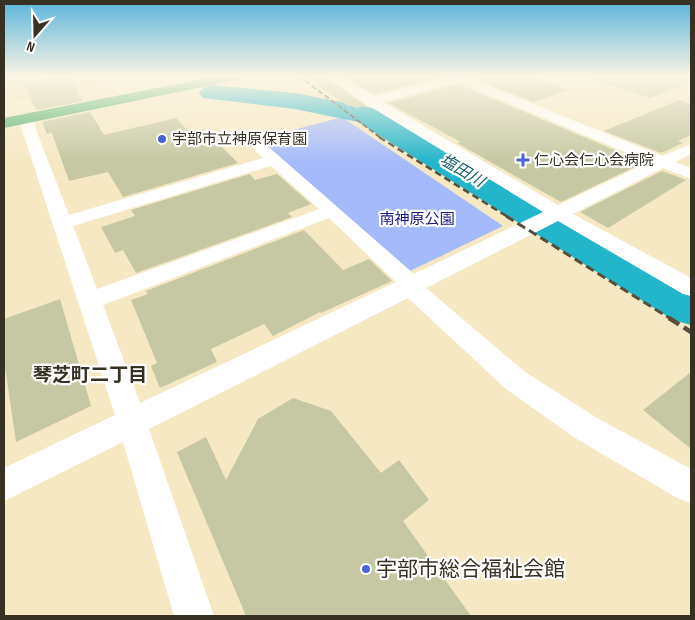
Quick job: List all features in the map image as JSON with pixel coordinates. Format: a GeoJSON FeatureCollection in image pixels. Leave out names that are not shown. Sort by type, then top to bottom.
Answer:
{"type":"FeatureCollection","features":[{"type":"Feature","properties":{"kind":"highway"},"geometry":{"type":"LineString","coordinates":[[4,112],[42,105]]}},
{"type":"Feature","properties":{"kind":"highway"},"geometry":{"type":"LineString","coordinates":[[4,123],[79,105]]}},
{"type":"Feature","properties":{"kind":"street"},"geometry":{"type":"LineString","coordinates":[[376,105],[549,218],[691,288]]}},
{"type":"Feature","properties":{"kind":"street"},"geometry":{"type":"LineString","coordinates":[[529,105],[691,174]]}},
{"type":"Feature","properties":{"kind":"street"},"geometry":{"type":"LineString","coordinates":[[28,118],[62,224],[132,421],[194,616]]}},
{"type":"Feature","properties":{"kind":"street"},"geometry":{"type":"LineString","coordinates":[[250,138],[403,274],[410,287],[515,380],[586,428],[691,487]]}},
{"type":"Feature","properties":{"kind":"street"},"geometry":{"type":"LineString","coordinates":[[4,486],[132,421],[410,287],[691,148]]}},
{"type":"Feature","properties":{"kind":"street"},"geometry":{"type":"LineString","coordinates":[[62,224],[273,160]]}},
{"type":"Feature","properties":{"kind":"street"},"geometry":{"type":"LineString","coordinates":[[90,301],[330,211]]}},
{"type":"Feature","properties":{"kind":"green space","name":"南神原公園"},"geometry":{"type":"Polygon","coordinates":[[[342,117],[503,226],[410,271],[256,140],[342,117]]]}},
{"type":"Feature","properties":{"kind":"building"},"geometry":{"type":"Polygon","coordinates":[[[34,105],[62,105],[36,110],[34,105]]]}},
{"type":"Feature","properties":{"kind":"building"},"geometry":{"type":"Polygon","coordinates":[[[346,105],[366,106],[356,108],[346,105]]]}},
{"type":"Feature","properties":{"kind":"building"},"geometry":{"type":"Polygon","coordinates":[[[392,105],[508,105],[643,163],[561,202],[457,143],[461,142],[392,105]]]}},
{"type":"Feature","properties":{"kind":"building"},"geometry":{"type":"Polygon","coordinates":[[[667,105],[691,105],[691,135],[678,141],[683,143],[661,153],[604,131],[667,105]]]}},
{"type":"Feature","properties":{"kind":"building"},"geometry":{"type":"Polygon","coordinates":[[[90,112],[104,135],[176,118],[191,134],[205,130],[238,163],[123,197],[108,172],[69,181],[52,133],[47,134],[42,122],[90,112]]]}},
{"type":"Feature","properties":{"kind":"building"},"geometry":{"type":"Polygon","coordinates":[[[662,171],[686,180],[608,228],[580,212],[662,171]]]}},
{"type":"Feature","properties":{"kind":"building"},"geometry":{"type":"Polygon","coordinates":[[[250,174],[255,180],[277,174],[311,204],[288,213],[292,217],[136,273],[123,250],[115,253],[101,227],[135,216],[131,210],[250,174]]]}},
{"type":"Feature","properties":{"kind":"building"},"geometry":{"type":"Polygon","coordinates":[[[304,230],[343,270],[369,259],[392,281],[320,312],[273,336],[264,324],[211,349],[217,362],[160,388],[151,366],[157,363],[131,300],[148,294],[146,291],[304,230]]]}},
{"type":"Feature","properties":{"kind":"building"},"geometry":{"type":"Polygon","coordinates":[[[60,299],[91,406],[16,442],[4,360],[4,319],[60,299]]]}},
{"type":"Feature","properties":{"kind":"building"},"geometry":{"type":"Polygon","coordinates":[[[691,372],[691,449],[643,410],[691,372]]]}},
{"type":"Feature","properties":{"kind":"building"},"geometry":{"type":"Polygon","coordinates":[[[293,398],[331,411],[381,473],[399,460],[429,500],[403,521],[471,616],[246,616],[177,452],[206,437],[226,480],[258,419],[293,398]]]}},
{"type":"Feature","properties":{"kind":"waterway","name":"塩田川"},"geometry":{"type":"LineString","coordinates":[[315,105],[367,115],[691,307]]}},
{"type":"Feature","properties":{"kind":"railway"},"geometry":{"type":"LineString","coordinates":[[337,105],[381,138]]}},
{"type":"Feature","properties":{"kind":"railway"},"geometry":{"type":"LineString","coordinates":[[379,137],[508,217]]}},
{"type":"Feature","properties":{"kind":"railway"},"geometry":{"type":"LineString","coordinates":[[506,216],[671,319]]}},
{"type":"Feature","properties":{"kind":"railway"},"geometry":{"type":"LineString","coordinates":[[669,318],[691,332]]}},
{"type":"Feature","properties":{"kind":"place","name":"宇部市立神原保育園"},"geometry":{"type":"Point","coordinates":[162,139]}},
{"type":"Feature","properties":{"kind":"place","name":"仁心会仁心会病院"},"geometry":{"type":"Point","coordinates":[523,160]}},
{"type":"Feature","properties":{"kind":"place","name":"宇部市総合福祉会館"},"geometry":{"type":"Point","coordinates":[366,569]}},
{"type":"Feature","properties":{"kind":"district","name":"琴芝町二丁目"},"geometry":{"type":"Point","coordinates":[90,375]}}]}
